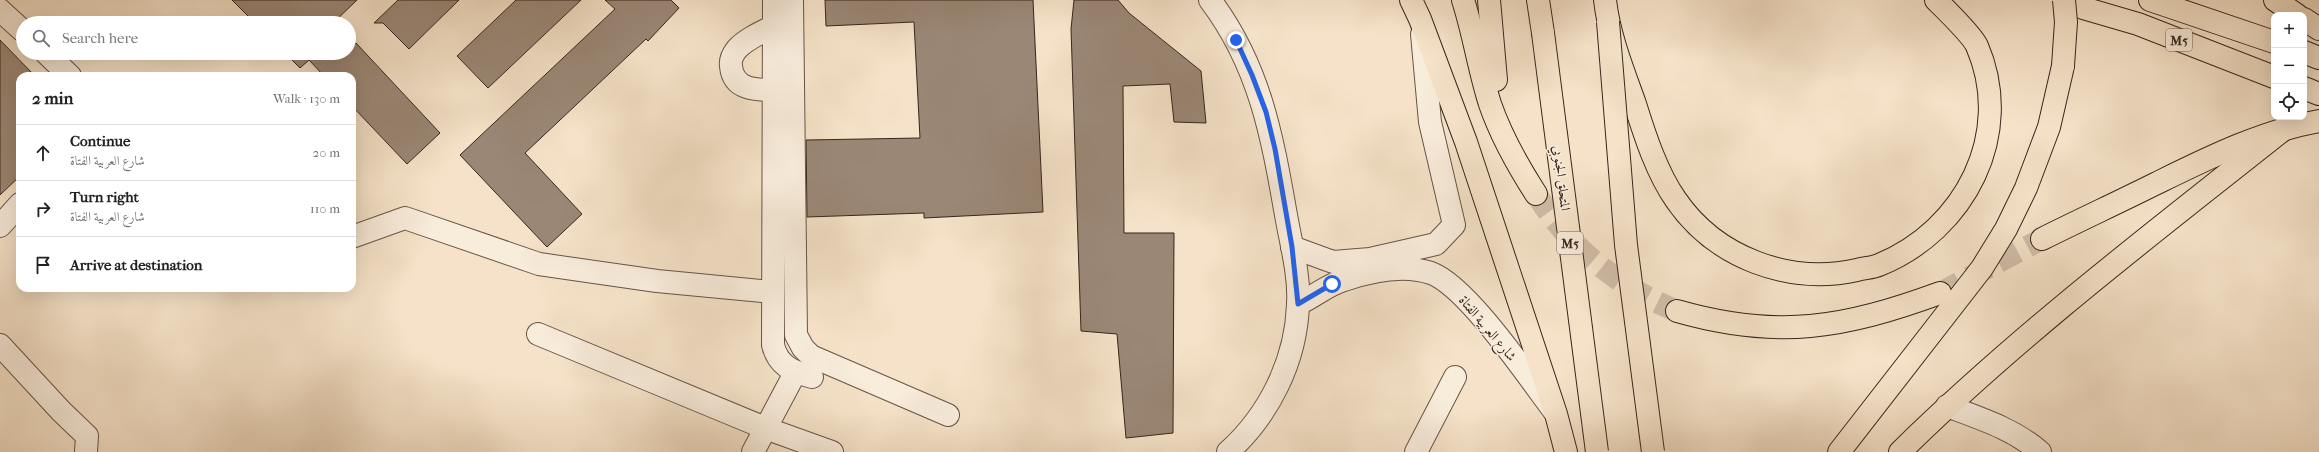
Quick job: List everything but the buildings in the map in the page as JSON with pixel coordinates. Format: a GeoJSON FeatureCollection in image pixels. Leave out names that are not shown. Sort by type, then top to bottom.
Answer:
{"type":"FeatureCollection","features":[{"type":"Feature","properties":{"kind":"highway"},"geometry":{"type":"LineString","coordinates":[[1463,0],[1471,25],[1490,104],[1503,136],[1536,194]]}},
{"type":"Feature","properties":{"kind":"highway"},"geometry":{"type":"LineString","coordinates":[[1489,0],[1503,136]]}},
{"type":"Feature","properties":{"kind":"highway","name":"المتحلق الجنوبي"},"geometry":{"type":"LineString","coordinates":[[1538,0],[1597,452]]}},
{"type":"Feature","properties":{"kind":"highway"},"geometry":{"type":"LineString","coordinates":[[1606,0],[1626,245],[1653,452]]}},
{"type":"Feature","properties":{"kind":"highway"},"geometry":{"type":"LineString","coordinates":[[1608,22],[1655,160],[1676,200],[1706,234],[1745,259],[1788,273],[1834,275],[1878,265],[1919,244],[1952,213],[1977,174],[1990,130],[1989,87],[1976,44],[1936,0]]}},
{"type":"Feature","properties":{"kind":"highway","name":"M5"},"geometry":{"type":"LineString","coordinates":[[2150,0],[2271,41]]}},
{"type":"Feature","properties":{"kind":"highway"},"geometry":{"type":"LineString","coordinates":[[2274,0],[2311,22]]}},
{"type":"Feature","properties":{"kind":"highway"},"geometry":{"type":"LineString","coordinates":[[1839,452],[1982,268],[2006,229],[2026,188],[2050,127],[2063,66],[2066,22],[2074,4]]}},
{"type":"Feature","properties":{"kind":"highway","name":"M5"},"geometry":{"type":"LineString","coordinates":[[2074,4],[2138,24],[2271,76]]}},
{"type":"Feature","properties":{"kind":"highway"},"geometry":{"type":"LineString","coordinates":[[1416,9],[1466,142],[1556,414],[1566,452]]}},
{"type":"Feature","properties":{"kind":"highway"},"geometry":{"type":"LineString","coordinates":[[2307,53],[2319,58]]}},
{"type":"Feature","properties":{"kind":"highway"},"geometry":{"type":"LineString","coordinates":[[2307,89],[2319,94]]}},
{"type":"Feature","properties":{"kind":"highway"},"geometry":{"type":"LineString","coordinates":[[2042,239],[2188,168],[2238,146],[2283,130],[2319,121]]}},
{"type":"Feature","properties":{"kind":"highway"},"geometry":{"type":"LineString","coordinates":[[1900,452],[1947,406],[2069,302],[2283,130]]}},
{"type":"Feature","properties":{"kind":"highway"},"geometry":{"type":"LineString","coordinates":[[1677,311],[1739,326],[1770,329],[1802,328],[1872,315],[1940,292]]}},
{"type":"Feature","properties":{"kind":"street"},"geometry":{"type":"LineString","coordinates":[[774,0],[774,26],[781,99],[796,335],[803,348],[811,356],[948,415]]}},
{"type":"Feature","properties":{"kind":"street"},"geometry":{"type":"LineString","coordinates":[[753,452],[765,428],[803,375],[788,369],[774,349],[772,292],[781,99],[792,0]]}},
{"type":"Feature","properties":{"kind":"street"},"geometry":{"type":"LineString","coordinates":[[1210,0],[1236,40],[1252,75],[1266,112],[1275,149],[1292,247],[1298,304],[1289,355],[1275,392],[1245,437],[1228,452]]}},
{"type":"Feature","properties":{"kind":"street","name":"شارع العربية الفتاة"},"geometry":{"type":"LineString","coordinates":[[1298,304],[1332,284],[1371,266],[1436,244],[1454,225],[1430,122],[1416,9]]}},
{"type":"Feature","properties":{"kind":"street"},"geometry":{"type":"LineString","coordinates":[[0,10],[16,25]]}},
{"type":"Feature","properties":{"kind":"street"},"geometry":{"type":"LineString","coordinates":[[774,26],[742,44],[732,56],[731,63],[733,77],[742,86],[781,99]]}},
{"type":"Feature","properties":{"kind":"street"},"geometry":{"type":"LineString","coordinates":[[53,60],[66,72]]}},
{"type":"Feature","properties":{"kind":"street"},"geometry":{"type":"LineString","coordinates":[[0,226],[16,208]]}},
{"type":"Feature","properties":{"kind":"street"},"geometry":{"type":"LineString","coordinates":[[356,235],[406,218],[539,264],[657,281],[772,292]]}},
{"type":"Feature","properties":{"kind":"street","name":"شارع العربية الفتاة"},"geometry":{"type":"LineString","coordinates":[[1292,247],[1333,262],[1413,269],[1432,274],[1453,289],[1487,324],[1556,414]]}},
{"type":"Feature","properties":{"kind":"street"},"geometry":{"type":"LineString","coordinates":[[538,334],[765,428],[832,452]]}},
{"type":"Feature","properties":{"kind":"street"},"geometry":{"type":"LineString","coordinates":[[0,345],[61,411],[87,436],[86,452]]}},
{"type":"Feature","properties":{"kind":"street"},"geometry":{"type":"LineString","coordinates":[[1416,452],[1455,377]]}},
{"type":"Feature","properties":{"kind":"street"},"geometry":{"type":"LineString","coordinates":[[1947,406],[2000,426],[2030,443],[2040,452]]}},
{"type":"Feature","properties":{"kind":"tunnel"},"geometry":{"type":"LineString","coordinates":[[1536,194],[1564,232],[1597,264],[1635,290],[1677,311]]}},
{"type":"Feature","properties":{"kind":"tunnel"},"geometry":{"type":"LineString","coordinates":[[1940,293],[2042,239]]}},
{"type":"Feature","properties":{"kind":"route"},"geometry":{"type":"LineString","coordinates":[[1236,40],[1252,75],[1266,112],[1275,149],[1292,247],[1298,304],[1332,284]]}}]}
